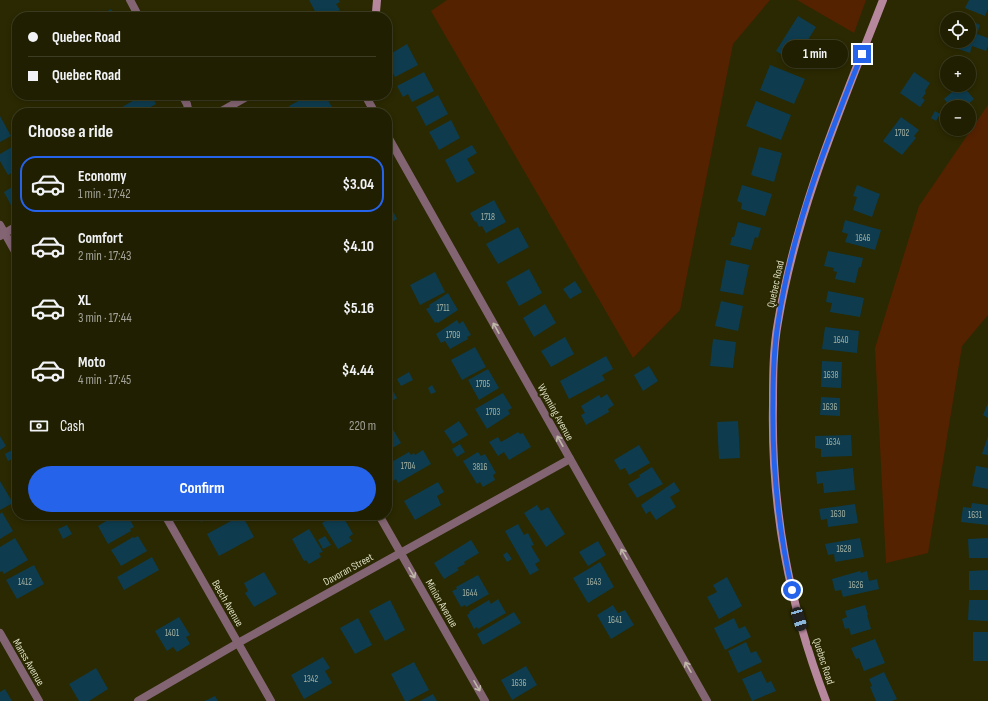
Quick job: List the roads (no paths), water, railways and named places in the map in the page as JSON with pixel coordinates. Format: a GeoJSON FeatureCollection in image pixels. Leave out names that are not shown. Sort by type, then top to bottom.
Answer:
{"type":"FeatureCollection","features":[{"type":"Feature","properties":{"kind":"street"},"geometry":{"type":"LineString","coordinates":[[130,0],[136,12]]}},
{"type":"Feature","properties":{"kind":"street"},"geometry":{"type":"LineString","coordinates":[[376,12],[377,0]]}},
{"type":"Feature","properties":{"kind":"street","name":"Quebec Road"},"geometry":{"type":"LineString","coordinates":[[826,701],[812,665],[794,604],[783,550],[775,488],[773,448],[773,378],[778,323],[791,259],[808,197],[829,136],[884,0]]}},
{"type":"Feature","properties":{"kind":"street"},"geometry":{"type":"LineString","coordinates":[[227,108],[241,100]]}},
{"type":"Feature","properties":{"kind":"street","name":"Wyoming Avenue"},"geometry":{"type":"LineString","coordinates":[[392,144],[707,701]]}},
{"type":"Feature","properties":{"kind":"street"},"geometry":{"type":"LineString","coordinates":[[0,225],[2,234],[12,247]]}},
{"type":"Feature","properties":{"kind":"street"},"geometry":{"type":"LineString","coordinates":[[2,234],[12,229]]}},
{"type":"Feature","properties":{"kind":"street","name":"Davoran Street"},"geometry":{"type":"LineString","coordinates":[[138,701],[400,552],[570,459]]}},
{"type":"Feature","properties":{"kind":"street","name":"Beech Avenue"},"geometry":{"type":"LineString","coordinates":[[168,520],[271,701]]}},
{"type":"Feature","properties":{"kind":"street","name":"Minion Avenue"},"geometry":{"type":"LineString","coordinates":[[382,520],[486,701]]}},
{"type":"Feature","properties":{"kind":"street","name":"Manss Avenue"},"geometry":{"type":"LineString","coordinates":[[0,633],[39,701]]}}]}
